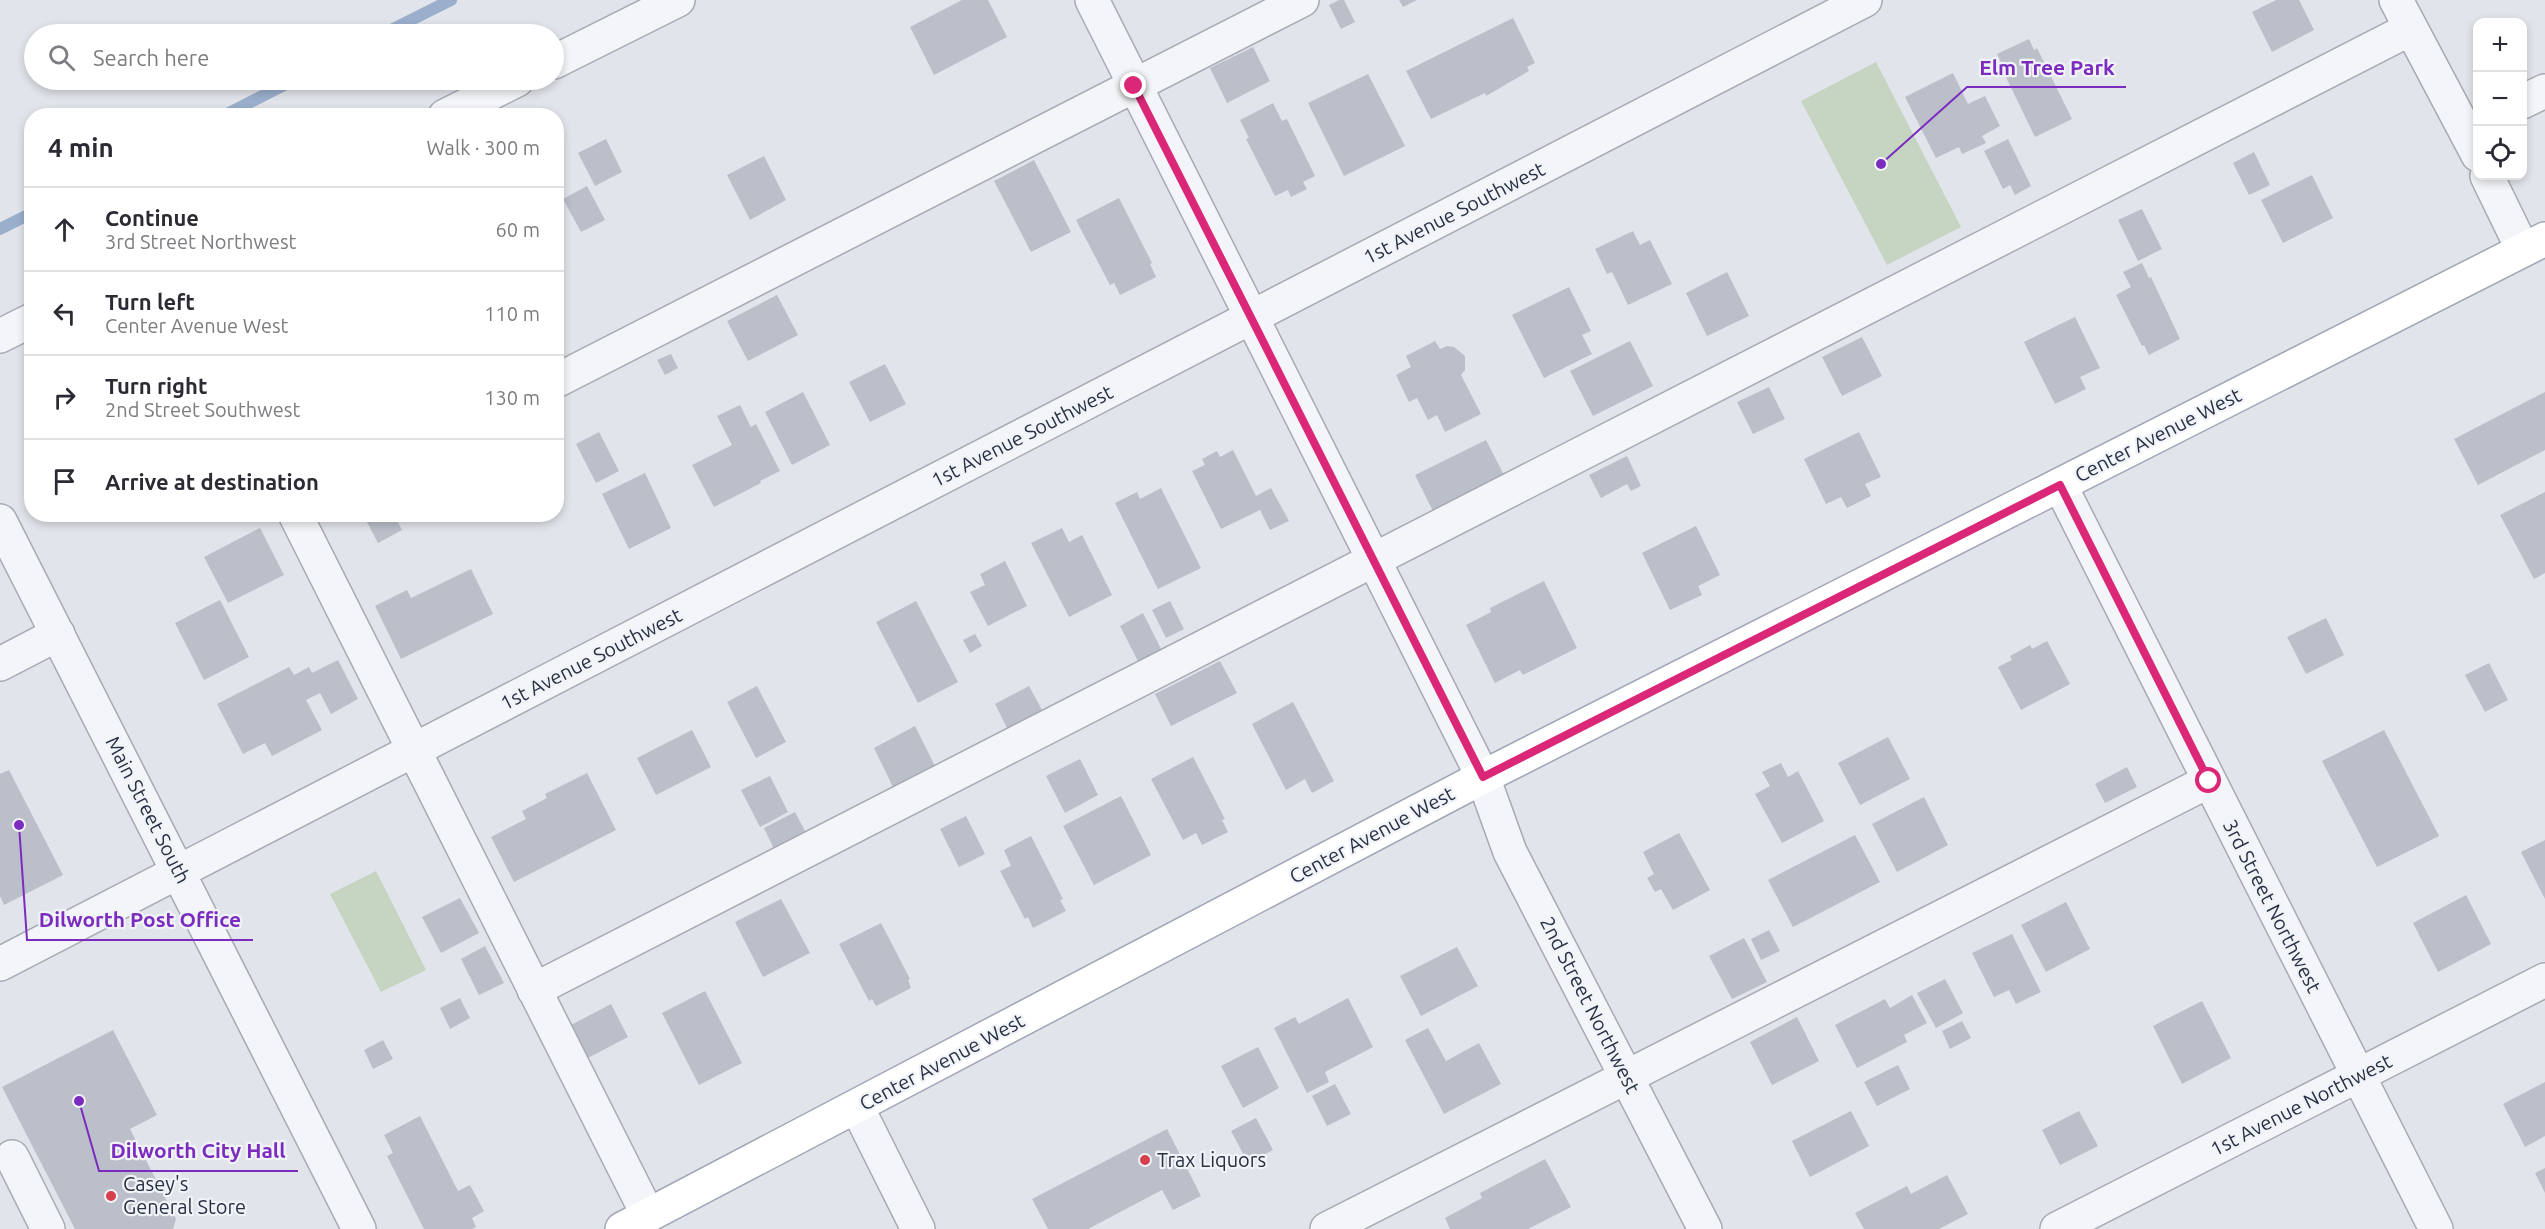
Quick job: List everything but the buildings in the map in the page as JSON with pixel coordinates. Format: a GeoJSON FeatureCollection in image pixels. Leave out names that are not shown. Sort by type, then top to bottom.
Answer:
{"type":"FeatureCollection","features":[{"type":"Feature","properties":{"kind":"main road","name":"Center Avenue West"},"geometry":{"type":"LineString","coordinates":[[637,1224],[1483,777],[2534,245]]}},
{"type":"Feature","properties":{"kind":"street"},"geometry":{"type":"LineString","coordinates":[[564,57],[678,0]]}},
{"type":"Feature","properties":{"kind":"street","name":"2nd Street Northwest"},"geometry":{"type":"LineString","coordinates":[[1092,0],[1483,777],[1510,852],[1705,1229]]}},
{"type":"Feature","properties":{"kind":"street"},"geometry":{"type":"LineString","coordinates":[[564,377],[1302,0]]}},
{"type":"Feature","properties":{"kind":"street","name":"1st Avenue Southwest"},"geometry":{"type":"LineString","coordinates":[[0,964],[1865,0]]}},
{"type":"Feature","properties":{"kind":"street"},"geometry":{"type":"LineString","coordinates":[[2396,0],[2410,29],[2473,135]]}},
{"type":"Feature","properties":{"kind":"street"},"geometry":{"type":"LineString","coordinates":[[534,990],[2410,29]]}},
{"type":"Feature","properties":{"kind":"street"},"geometry":{"type":"LineString","coordinates":[[461,108],[497,90]]}},
{"type":"Feature","properties":{"kind":"street"},"geometry":{"type":"LineString","coordinates":[[2527,100],[2545,91]]}},
{"type":"Feature","properties":{"kind":"street"},"geometry":{"type":"LineString","coordinates":[[2490,180],[2534,245]]}},
{"type":"Feature","properties":{"kind":"street"},"geometry":{"type":"LineString","coordinates":[[0,336],[24,324]]}},
{"type":"Feature","properties":{"kind":"street","name":"3rd Street Northwest"},"geometry":{"type":"LineString","coordinates":[[2060,485],[2436,1229]]}},
{"type":"Feature","properties":{"kind":"street","name":"Main Street South"},"geometry":{"type":"LineString","coordinates":[[0,521],[359,1229]]}},
{"type":"Feature","properties":{"kind":"street"},"geometry":{"type":"LineString","coordinates":[[299,522],[534,990],[637,1224]]}},
{"type":"Feature","properties":{"kind":"street"},"geometry":{"type":"LineString","coordinates":[[0,664],[58,634]]}},
{"type":"Feature","properties":{"kind":"street"},"geometry":{"type":"LineString","coordinates":[[1327,1229],[2209,781]]}},
{"type":"Feature","properties":{"kind":"street","name":"1st Avenue Northwest"},"geometry":{"type":"LineString","coordinates":[[2063,1227],[2545,980]]}},
{"type":"Feature","properties":{"kind":"street"},"geometry":{"type":"LineString","coordinates":[[857,1107],[918,1229]]}},
{"type":"Feature","properties":{"kind":"street"},"geometry":{"type":"LineString","coordinates":[[12,1157],[48,1229]]}},
{"type":"Feature","properties":{"kind":"green space"},"geometry":{"type":"Polygon","coordinates":[[[1876,62],[1961,227],[1887,265],[1801,101],[1876,62]]]}},
{"type":"Feature","properties":{"kind":"green space"},"geometry":{"type":"Polygon","coordinates":[[[376,871],[426,970],[381,992],[330,894],[376,871]]]}},
{"type":"Feature","properties":{"kind":"waterway"},"geometry":{"type":"LineString","coordinates":[[403,24],[451,0]]}},
{"type":"Feature","properties":{"kind":"waterway"},"geometry":{"type":"LineString","coordinates":[[239,108],[274,90]]}},
{"type":"Feature","properties":{"kind":"waterway"},"geometry":{"type":"LineString","coordinates":[[0,229],[24,217]]}},
{"type":"Feature","properties":{"kind":"place","name":"Elm Tree Park"},"geometry":{"type":"Point","coordinates":[1881,164]}},
{"type":"Feature","properties":{"kind":"place","name":"Dilworth Post Office"},"geometry":{"type":"Point","coordinates":[19,825]}},
{"type":"Feature","properties":{"kind":"place","name":"Dilworth City Hall"},"geometry":{"type":"Point","coordinates":[79,1101]}},
{"type":"Feature","properties":{"kind":"place","name":"Trax Liquors"},"geometry":{"type":"Point","coordinates":[1145,1160]}},
{"type":"Feature","properties":{"kind":"place","name":"Casey's General Store"},"geometry":{"type":"Point","coordinates":[111,1196]}},
{"type":"Feature","properties":{"kind":"route"},"geometry":{"type":"LineString","coordinates":[[1134,86],[1483,777],[2060,485],[2209,781]]}}]}
